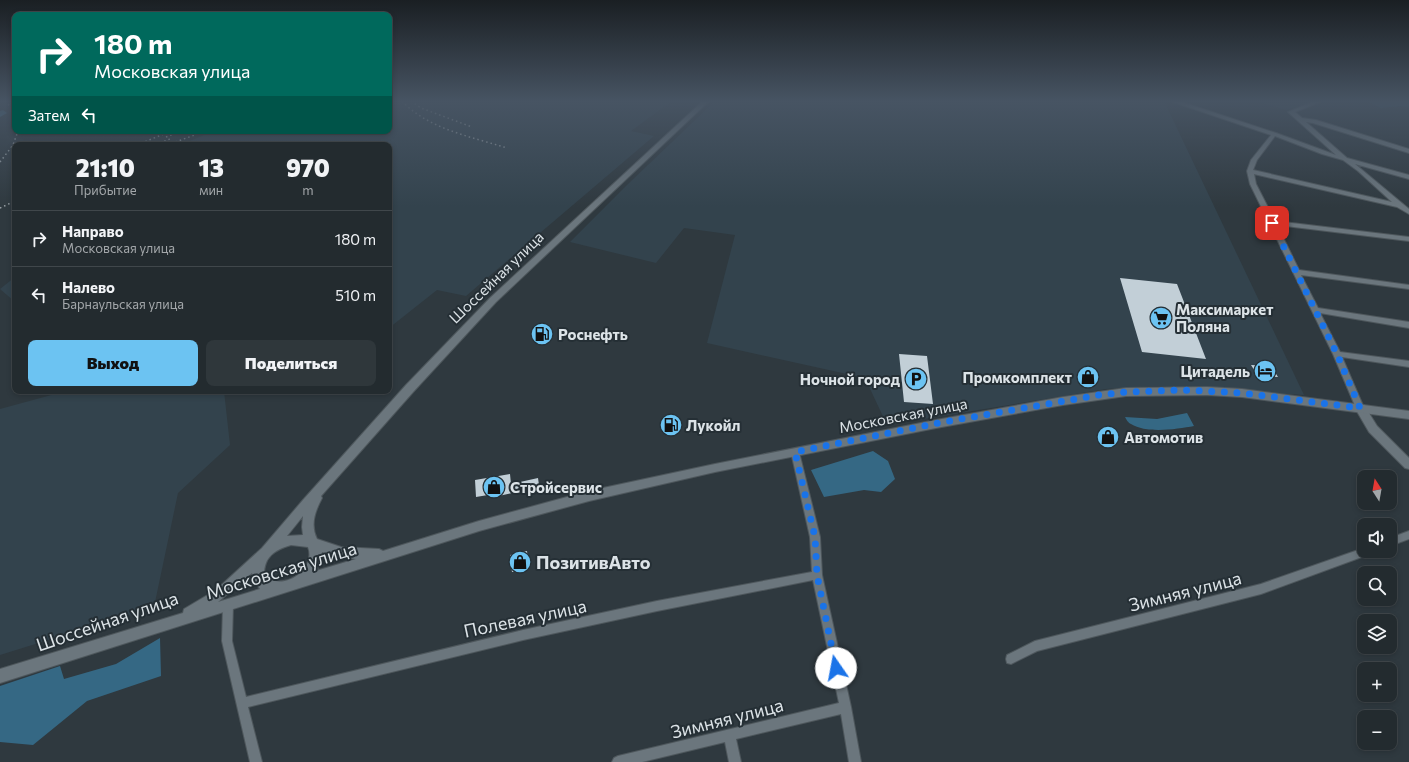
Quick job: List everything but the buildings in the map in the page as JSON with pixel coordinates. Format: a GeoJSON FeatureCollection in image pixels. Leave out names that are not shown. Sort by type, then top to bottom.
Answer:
{"type":"FeatureCollection","features":[{"type":"Feature","properties":{"kind":"main road","name":"Шоссейная улица"},"geometry":{"type":"LineString","coordinates":[[0,676],[138,633],[177,618],[207,603],[220,594],[266,552],[410,388],[493,300],[668,137]]}},
{"type":"Feature","properties":{"kind":"main road","name":"Московская улица"},"geometry":{"type":"LineString","coordinates":[[138,633],[521,514],[596,494],[944,422],[1099,395],[1126,392],[1184,390],[1242,393],[1360,408],[1409,416]]}},
{"type":"Feature","properties":{"kind":"main road"},"geometry":{"type":"LineString","coordinates":[[1360,408],[1373,429],[1409,465]]}},
{"type":"Feature","properties":{"kind":"main road","name":"Шоссейная улица"},"geometry":{"type":"LineString","coordinates":[[312,544],[308,530],[308,521],[313,503],[321,489]]}},
{"type":"Feature","properties":{"kind":"main road","name":"Московская улица"},"geometry":{"type":"LineString","coordinates":[[266,552],[278,543],[292,539],[305,540],[312,544],[340,552],[364,555],[412,548]]}},
{"type":"Feature","properties":{"kind":"main road"},"geometry":{"type":"LineString","coordinates":[[266,552],[258,565],[257,572],[261,582],[272,588],[287,586],[305,576],[314,565],[316,553],[312,544]]}},
{"type":"Feature","properties":{"kind":"street"},"geometry":{"type":"LineString","coordinates":[[1272,137],[1254,160],[1250,171],[1253,184],[1316,310],[1360,408]]}},
{"type":"Feature","properties":{"kind":"street"},"geometry":{"type":"LineString","coordinates":[[1281,137],[1324,153],[1341,156],[1409,177]]}},
{"type":"Feature","properties":{"kind":"street"},"geometry":{"type":"LineString","coordinates":[[1319,137],[1360,170],[1399,206],[1409,212]]}},
{"type":"Feature","properties":{"kind":"street"},"geometry":{"type":"LineString","coordinates":[[1363,137],[1409,151]]}},
{"type":"Feature","properties":{"kind":"street"},"geometry":{"type":"LineString","coordinates":[[1250,171],[1399,206]]}},
{"type":"Feature","properties":{"kind":"street"},"geometry":{"type":"LineString","coordinates":[[1272,223],[1409,239]]}},
{"type":"Feature","properties":{"kind":"street"},"geometry":{"type":"LineString","coordinates":[[1297,272],[1409,287]]}},
{"type":"Feature","properties":{"kind":"street"},"geometry":{"type":"LineString","coordinates":[[1316,310],[1409,325]]}},
{"type":"Feature","properties":{"kind":"street"},"geometry":{"type":"LineString","coordinates":[[1337,354],[1409,364]]}},
{"type":"Feature","properties":{"kind":"street"},"geometry":{"type":"LineString","coordinates":[[795,452],[815,537],[817,575],[855,762]]}},
{"type":"Feature","properties":{"kind":"street"},"geometry":{"type":"LineString","coordinates":[[1397,539],[1409,535]]}},
{"type":"Feature","properties":{"kind":"street","name":"Зимняя улица"},"geometry":{"type":"LineString","coordinates":[[1010,659],[1035,646],[1261,589],[1357,555]]}},
{"type":"Feature","properties":{"kind":"street","name":"Полевая улица"},"geometry":{"type":"LineString","coordinates":[[242,703],[523,635],[657,606],[817,575]]}},
{"type":"Feature","properties":{"kind":"street"},"geometry":{"type":"LineString","coordinates":[[228,605],[227,641],[256,762]]}},
{"type":"Feature","properties":{"kind":"street","name":"Зимняя улица"},"geometry":{"type":"LineString","coordinates":[[618,762],[845,707]]}},
{"type":"Feature","properties":{"kind":"street"},"geometry":{"type":"LineString","coordinates":[[729,735],[735,762]]}},
{"type":"Feature","properties":{"kind":"shaded area"},"geometry":{"type":"Polygon","coordinates":[[[200,137],[653,137],[466,296],[437,290],[392,326],[392,142],[187,142],[200,137]]]}},
{"type":"Feature","properties":{"kind":"shaded area"},"geometry":{"type":"Polygon","coordinates":[[[678,137],[1181,137],[1304,395],[1158,386],[1106,389],[887,425],[865,378],[707,343],[735,235],[684,228],[656,263],[570,242],[678,137]]]}},
{"type":"Feature","properties":{"kind":"shaded area"},"geometry":{"type":"Polygon","coordinates":[[[12,279],[12,299],[0,289],[12,279]]]}},
{"type":"Feature","properties":{"kind":"shaded area"},"geometry":{"type":"Polygon","coordinates":[[[55,394],[224,394],[230,445],[178,493],[154,607],[0,655],[0,409],[55,394]]]}},
{"type":"Feature","properties":{"kind":"shaded area"},"geometry":{"type":"Polygon","coordinates":[[[1187,413],[1194,426],[1162,430],[1138,427],[1129,423],[1125,417],[1157,419],[1187,413]]]}},
{"type":"Feature","properties":{"kind":"shaded area"},"geometry":{"type":"Polygon","coordinates":[[[873,451],[888,461],[895,479],[881,492],[864,490],[824,497],[811,470],[873,451]]]}},
{"type":"Feature","properties":{"kind":"shaded area"},"geometry":{"type":"Polygon","coordinates":[[[160,638],[161,676],[87,701],[33,745],[0,742],[0,686],[60,666],[64,679],[116,664],[160,638]]]}},
{"type":"Feature","properties":{"kind":"railway"},"geometry":{"type":"LineString","coordinates":[[14,142],[16,137]]}},
{"type":"Feature","properties":{"kind":"railway"},"geometry":{"type":"LineString","coordinates":[[144,142],[157,137]]}},
{"type":"Feature","properties":{"kind":"railway"},"geometry":{"type":"LineString","coordinates":[[175,142],[191,137]]}},
{"type":"Feature","properties":{"kind":"railway"},"geometry":{"type":"LineString","coordinates":[[467,137],[507,148]]}},
{"type":"Feature","properties":{"kind":"railway"},"geometry":{"type":"LineString","coordinates":[[163,142],[172,138]]}},
{"type":"Feature","properties":{"kind":"railway"},"geometry":{"type":"LineString","coordinates":[[0,162],[12,146]]}},
{"type":"Feature","properties":{"kind":"railway"},"geometry":{"type":"LineString","coordinates":[[0,208],[12,202]]}},
{"type":"Feature","properties":{"kind":"place","name":"Максимаркет Поляна"},"geometry":{"type":"Point","coordinates":[1161,318]}},
{"type":"Feature","properties":{"kind":"place","name":"Роснефть"},"geometry":{"type":"Point","coordinates":[542,334]}},
{"type":"Feature","properties":{"kind":"place","name":"Цитадель"},"geometry":{"type":"Point","coordinates":[1265,371]}},
{"type":"Feature","properties":{"kind":"place","name":"Промкомплект"},"geometry":{"type":"Point","coordinates":[1088,377]}},
{"type":"Feature","properties":{"kind":"place","name":"Ночной город"},"geometry":{"type":"Point","coordinates":[916,379]}},
{"type":"Feature","properties":{"kind":"place","name":"Лукойл"},"geometry":{"type":"Point","coordinates":[671,425]}},
{"type":"Feature","properties":{"kind":"place","name":"Автомотив"},"geometry":{"type":"Point","coordinates":[1108,437]}},
{"type":"Feature","properties":{"kind":"place","name":"Стройсервис"},"geometry":{"type":"Point","coordinates":[494,487]}},
{"type":"Feature","properties":{"kind":"place","name":"ПозитивАвто"},"geometry":{"type":"Point","coordinates":[520,562]}},
{"type":"Feature","properties":{"kind":"route"},"geometry":{"type":"LineString","coordinates":[[836,668],[817,575],[815,537],[795,452],[944,422],[1099,395],[1126,392],[1184,390],[1242,393],[1360,408],[1337,354],[1272,223]]}}]}
